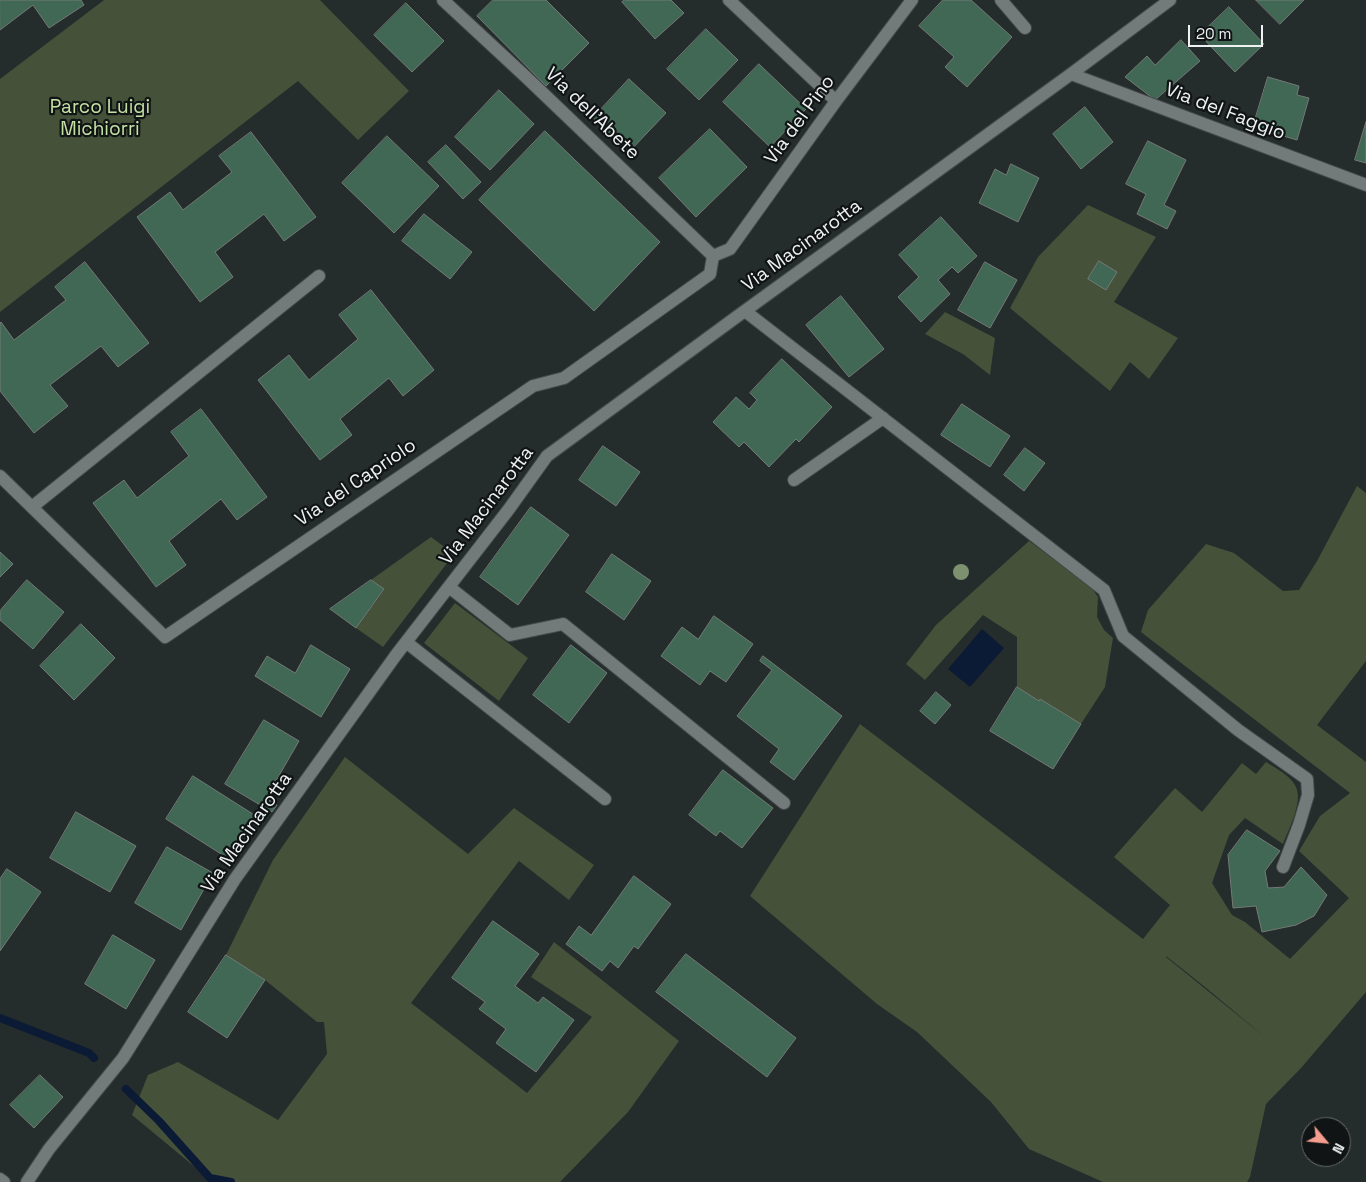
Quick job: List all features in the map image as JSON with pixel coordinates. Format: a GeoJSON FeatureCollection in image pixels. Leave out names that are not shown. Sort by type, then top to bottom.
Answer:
{"type":"FeatureCollection","features":[{"type":"Feature","properties":{"kind":"street","name":"Via dell'Abete"},"geometry":{"type":"LineString","coordinates":[[443,0],[713,256]]}},
{"type":"Feature","properties":{"kind":"street"},"geometry":{"type":"LineString","coordinates":[[729,0],[836,101]]}},
{"type":"Feature","properties":{"kind":"street","name":"Via del Pino"},"geometry":{"type":"LineString","coordinates":[[713,256],[730,249],[836,101],[912,0]]}},
{"type":"Feature","properties":{"kind":"street"},"geometry":{"type":"LineString","coordinates":[[1001,0],[1025,28]]}},
{"type":"Feature","properties":{"kind":"street","name":"Via Macinarotta"},"geometry":{"type":"LineString","coordinates":[[27,1182],[50,1148],[123,1058],[235,879],[406,642],[547,456],[1072,74],[1170,0]]}},
{"type":"Feature","properties":{"kind":"street","name":"Via del Faggio"},"geometry":{"type":"LineString","coordinates":[[1072,74],[1366,185]]}},
{"type":"Feature","properties":{"kind":"street","name":"Via del Capriolo"},"geometry":{"type":"LineString","coordinates":[[0,476],[165,637],[532,386],[564,378],[710,274],[713,256]]}},
{"type":"Feature","properties":{"kind":"street"},"geometry":{"type":"LineString","coordinates":[[32,507],[319,276]]}},
{"type":"Feature","properties":{"kind":"street"},"geometry":{"type":"LineString","coordinates":[[745,311],[1104,590],[1123,636],[1238,730],[1307,779],[1308,795],[1283,867]]}},
{"type":"Feature","properties":{"kind":"street"},"geometry":{"type":"LineString","coordinates":[[794,480],[883,418]]}},
{"type":"Feature","properties":{"kind":"street"},"geometry":{"type":"LineString","coordinates":[[449,587],[510,635],[563,624],[784,803]]}},
{"type":"Feature","properties":{"kind":"street"},"geometry":{"type":"LineString","coordinates":[[406,642],[605,799]]}},
{"type":"Feature","properties":{"kind":"street"},"geometry":{"type":"LineString","coordinates":[[0,1179],[4,1182]]}},
{"type":"Feature","properties":{"kind":"green space","name":"Parco Luigi Michiorri"},"geometry":{"type":"Polygon","coordinates":[[[104,0],[320,0],[409,91],[358,140],[298,81],[0,312],[0,79],[104,0]]]}},
{"type":"Feature","properties":{"kind":"green space"},"geometry":{"type":"Polygon","coordinates":[[[1088,205],[1156,237],[1114,302],[1178,338],[1149,379],[1130,362],[1110,391],[1010,308],[1038,257],[1088,205]]]}},
{"type":"Feature","properties":{"kind":"green space"},"geometry":{"type":"Polygon","coordinates":[[[945,312],[995,338],[990,375],[963,354],[925,334],[945,312]]]}},
{"type":"Feature","properties":{"kind":"green space"},"geometry":{"type":"Polygon","coordinates":[[[1357,486],[1366,493],[1366,661],[1317,725],[1366,762],[1366,992],[1301,1068],[1266,1104],[1250,1177],[1247,1182],[1103,1182],[1029,1149],[991,1102],[917,1032],[877,1004],[750,896],[860,724],[1143,939],[1170,905],[1114,857],[1175,788],[1202,812],[1242,763],[1256,774],[1266,762],[1291,780],[1298,793],[1297,808],[1283,844],[1245,818],[1229,835],[1212,883],[1232,915],[1245,922],[1290,959],[1349,898],[1299,851],[1320,816],[1350,793],[1141,632],[1148,610],[1206,544],[1234,553],[1283,591],[1299,590],[1317,561],[1357,486]],[[1166,956],[1266,1038],[1205,987],[1166,956]]]}},
{"type":"Feature","properties":{"kind":"green space"},"geometry":{"type":"Polygon","coordinates":[[[431,537],[454,554],[383,647],[356,628],[384,590],[371,580],[431,537]]]}},
{"type":"Feature","properties":{"kind":"green space"},"geometry":{"type":"Polygon","coordinates":[[[1029,541],[1091,587],[1098,597],[1097,617],[1104,630],[1113,638],[1105,687],[1081,724],[1017,687],[1017,637],[983,615],[925,680],[906,664],[936,625],[1029,541]]]}},
{"type":"Feature","properties":{"kind":"green space"},"geometry":{"type":"Polygon","coordinates":[[[455,603],[528,658],[499,701],[424,643],[455,603]]]}},
{"type":"Feature","properties":{"kind":"green space"},"geometry":{"type":"Polygon","coordinates":[[[345,757],[468,854],[514,808],[594,865],[569,900],[519,861],[411,1003],[527,1093],[592,1017],[531,977],[554,942],[679,1041],[628,1112],[560,1182],[213,1182],[132,1115],[148,1075],[178,1062],[278,1120],[327,1054],[324,1022],[317,1022],[265,980],[226,955],[273,860],[345,757]]]}},
{"type":"Feature","properties":{"kind":"water"},"geometry":{"type":"Polygon","coordinates":[[[982,629],[1004,648],[970,687],[948,669],[982,629]]]}},
{"type":"Feature","properties":{"kind":"building"},"geometry":{"type":"Polygon","coordinates":[[[0,0],[81,0],[84,5],[49,28],[33,5],[0,30],[0,0]]]}},
{"type":"Feature","properties":{"kind":"building"},"geometry":{"type":"Polygon","coordinates":[[[493,0],[546,0],[589,43],[546,86],[477,16],[493,0]]]}},
{"type":"Feature","properties":{"kind":"building"},"geometry":{"type":"Polygon","coordinates":[[[625,0],[671,0],[684,13],[655,39],[622,2],[625,0]]]}},
{"type":"Feature","properties":{"kind":"building"},"geometry":{"type":"Polygon","coordinates":[[[943,0],[971,0],[1012,37],[967,87],[945,67],[954,57],[919,26],[943,0]]]}},
{"type":"Feature","properties":{"kind":"building"},"geometry":{"type":"Polygon","coordinates":[[[1256,0],[1304,0],[1280,24],[1256,0]]]}},
{"type":"Feature","properties":{"kind":"building"},"geometry":{"type":"Polygon","coordinates":[[[406,3],[444,41],[412,72],[374,35],[406,3]]]}},
{"type":"Feature","properties":{"kind":"building"},"geometry":{"type":"Polygon","coordinates":[[[1229,7],[1264,44],[1235,72],[1200,35],[1229,7]]]}},
{"type":"Feature","properties":{"kind":"building"},"geometry":{"type":"Polygon","coordinates":[[[706,29],[738,60],[699,100],[667,69],[706,29]]]}},
{"type":"Feature","properties":{"kind":"building"},"geometry":{"type":"Polygon","coordinates":[[[1181,40],[1200,61],[1155,100],[1125,77],[1147,56],[1155,65],[1181,40]]]}},
{"type":"Feature","properties":{"kind":"building"},"geometry":{"type":"Polygon","coordinates":[[[759,64],[806,109],[770,147],[723,102],[759,64]]]}},
{"type":"Feature","properties":{"kind":"building"},"geometry":{"type":"Polygon","coordinates":[[[1268,77],[1299,86],[1297,95],[1309,98],[1297,140],[1253,127],[1268,77]]]}},
{"type":"Feature","properties":{"kind":"building"},"geometry":{"type":"Polygon","coordinates":[[[629,79],[666,113],[629,152],[593,118],[629,79]]]}},
{"type":"Feature","properties":{"kind":"building"},"geometry":{"type":"Polygon","coordinates":[[[499,90],[534,124],[490,170],[455,137],[499,90]]]}},
{"type":"Feature","properties":{"kind":"building"},"geometry":{"type":"Polygon","coordinates":[[[1085,107],[1113,142],[1081,169],[1053,134],[1085,107]]]}},
{"type":"Feature","properties":{"kind":"building"},"geometry":{"type":"Polygon","coordinates":[[[1366,122],[1366,163],[1355,160],[1366,122]]]}},
{"type":"Feature","properties":{"kind":"building"},"geometry":{"type":"Polygon","coordinates":[[[710,129],[747,167],[696,217],[659,178],[710,129]]]}},
{"type":"Feature","properties":{"kind":"building"},"geometry":{"type":"Polygon","coordinates":[[[545,131],[660,242],[594,311],[479,200],[545,131]]]}},
{"type":"Feature","properties":{"kind":"building"},"geometry":{"type":"Polygon","coordinates":[[[251,132],[316,217],[284,241],[264,214],[215,252],[233,277],[200,302],[137,217],[170,192],[183,210],[232,172],[219,156],[251,132]]]}},
{"type":"Feature","properties":{"kind":"building"},"geometry":{"type":"Polygon","coordinates":[[[387,136],[439,186],[394,233],[342,183],[387,136]]]}},
{"type":"Feature","properties":{"kind":"building"},"geometry":{"type":"Polygon","coordinates":[[[1148,141],[1186,160],[1164,205],[1176,211],[1167,229],[1137,214],[1146,194],[1126,184],[1148,141]]]}},
{"type":"Feature","properties":{"kind":"building"},"geometry":{"type":"Polygon","coordinates":[[[446,145],[481,182],[463,199],[428,162],[446,145]]]}},
{"type":"Feature","properties":{"kind":"building"},"geometry":{"type":"Polygon","coordinates":[[[1011,164],[1039,178],[1018,222],[979,203],[995,169],[1006,175],[1011,164]]]}},
{"type":"Feature","properties":{"kind":"building"},"geometry":{"type":"Polygon","coordinates":[[[424,214],[472,252],[450,279],[402,241],[424,214]]]}},
{"type":"Feature","properties":{"kind":"building"},"geometry":{"type":"Polygon","coordinates":[[[941,217],[977,256],[958,273],[952,267],[938,280],[950,294],[921,322],[898,297],[919,277],[899,255],[941,217]]]}},
{"type":"Feature","properties":{"kind":"building"},"geometry":{"type":"Polygon","coordinates":[[[1099,261],[1117,272],[1106,290],[1088,279],[1099,261]]]}},
{"type":"Feature","properties":{"kind":"building"},"geometry":{"type":"Polygon","coordinates":[[[85,262],[149,343],[118,367],[101,346],[50,385],[68,406],[34,433],[0,391],[0,323],[14,340],[66,300],[55,287],[85,262]]]}},
{"type":"Feature","properties":{"kind":"building"},"geometry":{"type":"Polygon","coordinates":[[[985,262],[1017,280],[990,328],[958,310],[985,262]]]}},
{"type":"Feature","properties":{"kind":"building"},"geometry":{"type":"Polygon","coordinates":[[[371,290],[434,370],[403,396],[389,378],[340,419],[352,435],[320,460],[258,380],[289,355],[309,380],[358,339],[339,315],[371,290]]]}},
{"type":"Feature","properties":{"kind":"building"},"geometry":{"type":"Polygon","coordinates":[[[841,296],[884,349],[849,377],[806,325],[841,296]]]}},
{"type":"Feature","properties":{"kind":"building"},"geometry":{"type":"Polygon","coordinates":[[[782,359],[832,407],[799,442],[796,439],[769,467],[744,442],[739,447],[713,422],[736,397],[749,409],[757,400],[750,393],[782,359]]]}},
{"type":"Feature","properties":{"kind":"building"},"geometry":{"type":"Polygon","coordinates":[[[962,404],[1010,436],[990,467],[941,435],[962,404]]]}},
{"type":"Feature","properties":{"kind":"building"},"geometry":{"type":"Polygon","coordinates":[[[201,409],[267,497],[237,520],[221,499],[169,541],[186,565],[156,587],[93,503],[124,480],[137,498],[189,456],[171,432],[201,409]]]}},
{"type":"Feature","properties":{"kind":"building"},"geometry":{"type":"Polygon","coordinates":[[[603,446],[640,472],[616,506],[579,480],[603,446]]]}},
{"type":"Feature","properties":{"kind":"building"},"geometry":{"type":"Polygon","coordinates":[[[1025,448],[1045,463],[1024,491],[1004,475],[1025,448]]]}},
{"type":"Feature","properties":{"kind":"building"},"geometry":{"type":"Polygon","coordinates":[[[531,507],[569,535],[518,605],[480,577],[531,507]]]}},
{"type":"Feature","properties":{"kind":"building"},"geometry":{"type":"Polygon","coordinates":[[[0,552],[13,564],[0,577],[0,552]]]}},
{"type":"Feature","properties":{"kind":"building"},"geometry":{"type":"Polygon","coordinates":[[[612,554],[651,581],[624,620],[586,592],[612,554]]]}},
{"type":"Feature","properties":{"kind":"building"},"geometry":{"type":"Polygon","coordinates":[[[27,580],[64,612],[33,649],[0,620],[0,611],[27,580]]]}},
{"type":"Feature","properties":{"kind":"building"},"geometry":{"type":"Polygon","coordinates":[[[371,580],[384,589],[356,628],[330,609],[371,580]]]}},
{"type":"Feature","properties":{"kind":"building"},"geometry":{"type":"Polygon","coordinates":[[[714,616],[753,644],[726,682],[710,671],[700,685],[661,656],[682,627],[698,639],[714,616]]]}},
{"type":"Feature","properties":{"kind":"building"},"geometry":{"type":"Polygon","coordinates":[[[81,624],[115,658],[74,700],[40,666],[81,624]]]}},
{"type":"Feature","properties":{"kind":"building"},"geometry":{"type":"Polygon","coordinates":[[[311,645],[350,669],[321,717],[255,676],[267,656],[295,673],[311,645]]]}},
{"type":"Feature","properties":{"kind":"building"},"geometry":{"type":"Polygon","coordinates":[[[571,645],[607,673],[569,723],[533,695],[571,645]]]}},
{"type":"Feature","properties":{"kind":"building"},"geometry":{"type":"Polygon","coordinates":[[[763,656],[842,716],[794,780],[770,762],[779,749],[737,716],[772,670],[760,661],[763,656]]]}},
{"type":"Feature","properties":{"kind":"building"},"geometry":{"type":"Polygon","coordinates":[[[1017,687],[1081,724],[1053,769],[990,731],[1017,687]]]}},
{"type":"Feature","properties":{"kind":"building"},"geometry":{"type":"Polygon","coordinates":[[[936,692],[951,705],[935,724],[920,711],[936,692]]]}},
{"type":"Feature","properties":{"kind":"building"},"geometry":{"type":"Polygon","coordinates":[[[264,720],[299,741],[266,798],[277,805],[272,812],[225,784],[264,720]]]}},
{"type":"Feature","properties":{"kind":"building"},"geometry":{"type":"Polygon","coordinates":[[[723,770],[773,808],[742,848],[720,831],[716,836],[689,815],[723,770]]]}},
{"type":"Feature","properties":{"kind":"building"},"geometry":{"type":"Polygon","coordinates":[[[193,776],[256,816],[229,859],[166,819],[193,776]]]}},
{"type":"Feature","properties":{"kind":"building"},"geometry":{"type":"Polygon","coordinates":[[[76,812],[136,846],[110,892],[50,858],[76,812]]]}},
{"type":"Feature","properties":{"kind":"building"},"geometry":{"type":"Polygon","coordinates":[[[1247,830],[1280,851],[1265,871],[1268,888],[1284,887],[1301,867],[1327,895],[1314,916],[1296,925],[1262,932],[1256,906],[1233,908],[1228,855],[1247,830]]]}},
{"type":"Feature","properties":{"kind":"building"},"geometry":{"type":"Polygon","coordinates":[[[167,847],[213,873],[181,930],[135,903],[167,847]]]}},
{"type":"Feature","properties":{"kind":"building"},"geometry":{"type":"Polygon","coordinates":[[[7,869],[41,892],[0,951],[0,879],[7,869]]]}},
{"type":"Feature","properties":{"kind":"building"},"geometry":{"type":"Polygon","coordinates":[[[634,876],[671,904],[638,949],[634,946],[618,968],[610,961],[602,971],[566,944],[579,926],[591,935],[634,876]]]}},
{"type":"Feature","properties":{"kind":"building"},"geometry":{"type":"Polygon","coordinates":[[[493,921],[539,954],[515,986],[538,1003],[543,997],[574,1020],[536,1072],[496,1043],[506,1029],[479,1009],[485,1002],[452,978],[493,921]]]}},
{"type":"Feature","properties":{"kind":"building"},"geometry":{"type":"Polygon","coordinates":[[[113,935],[155,960],[126,1009],[85,984],[113,935]]]}},
{"type":"Feature","properties":{"kind":"building"},"geometry":{"type":"Polygon","coordinates":[[[686,954],[796,1038],[767,1077],[656,992],[686,954]]]}},
{"type":"Feature","properties":{"kind":"building"},"geometry":{"type":"Polygon","coordinates":[[[226,955],[265,980],[227,1038],[188,1012],[226,955]]]}},
{"type":"Feature","properties":{"kind":"building"},"geometry":{"type":"Polygon","coordinates":[[[40,1075],[63,1097],[34,1128],[10,1105],[40,1075]]]}},
{"type":"Feature","properties":{"kind":"waterway"},"geometry":{"type":"LineString","coordinates":[[0,1018],[89,1053],[94,1058]]}},
{"type":"Feature","properties":{"kind":"waterway"},"geometry":{"type":"LineString","coordinates":[[126,1089],[159,1121],[210,1178],[231,1182]]}}]}
